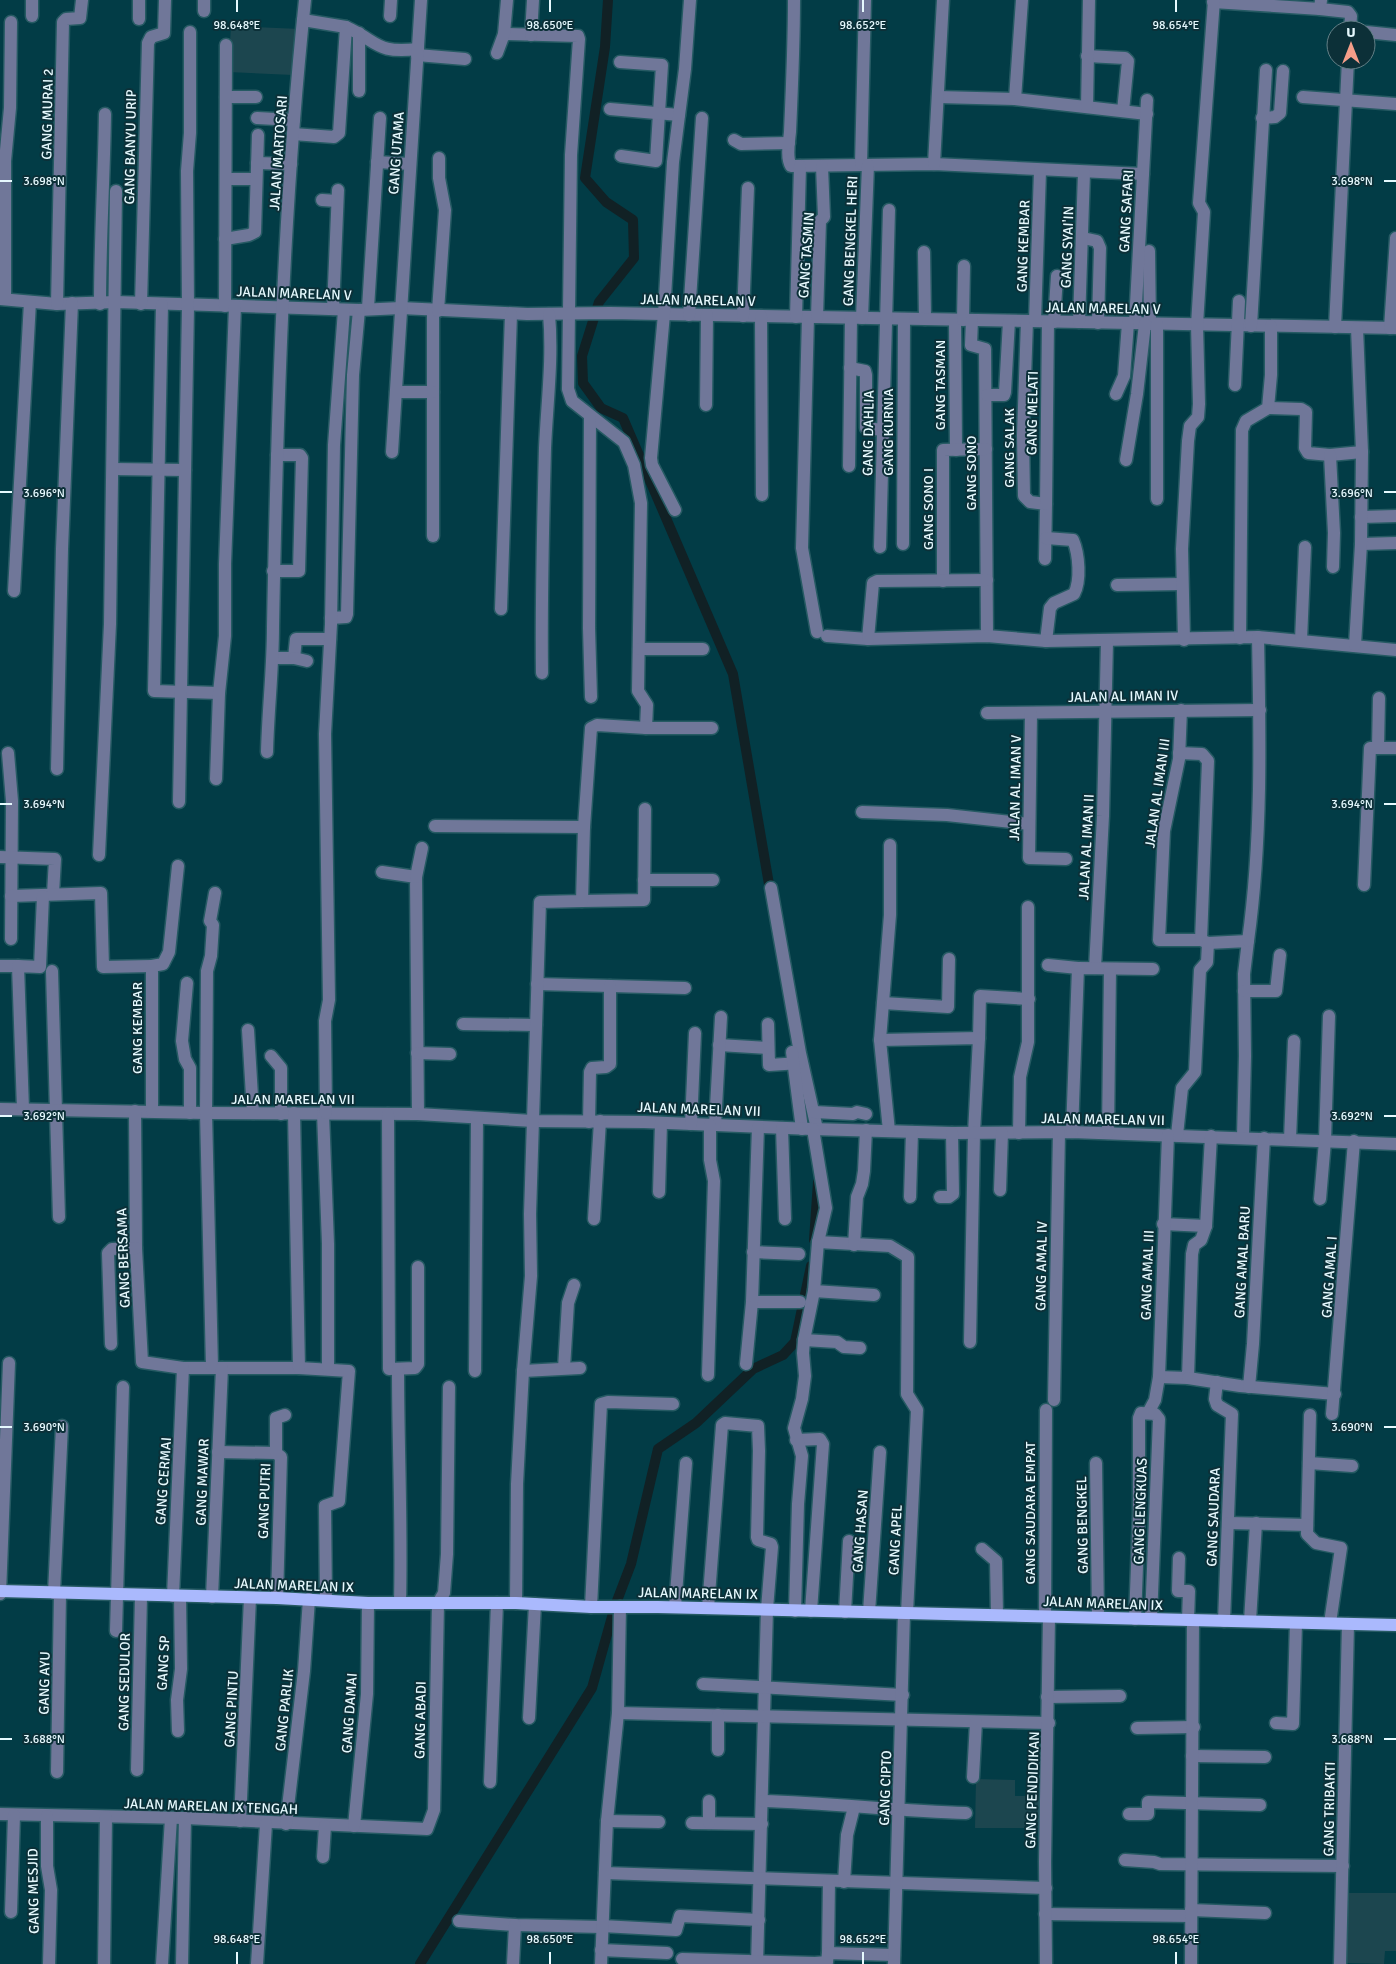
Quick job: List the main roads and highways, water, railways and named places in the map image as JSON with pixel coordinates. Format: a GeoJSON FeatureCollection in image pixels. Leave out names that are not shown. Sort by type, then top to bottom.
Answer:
{"type":"FeatureCollection","features":[{"type":"Feature","properties":{"kind":"main road","name":"JALAN MARELAN IX"},"geometry":{"type":"LineString","coordinates":[[0,1592],[277,1598],[368,1603],[516,1603],[591,1607],[767,1609],[1396,1625]]}},
{"type":"Feature","properties":{"kind":"waterway"},"geometry":{"type":"LineString","coordinates":[[608,0],[605,47],[585,178],[606,202],[633,220],[634,258],[599,302],[582,356],[583,383],[601,408],[623,418],[733,674],[771,896]]}},
{"type":"Feature","properties":{"kind":"waterway"},"geometry":{"type":"LineString","coordinates":[[804,1098],[811,1135]]}},
{"type":"Feature","properties":{"kind":"waterway"},"geometry":{"type":"LineString","coordinates":[[814,1240],[818,1182]]}},
{"type":"Feature","properties":{"kind":"waterway"},"geometry":{"type":"LineString","coordinates":[[420,1964],[592,1688],[615,1606],[631,1564],[658,1449],[696,1423],[753,1369],[783,1355],[795,1342],[811,1266]]}}]}
